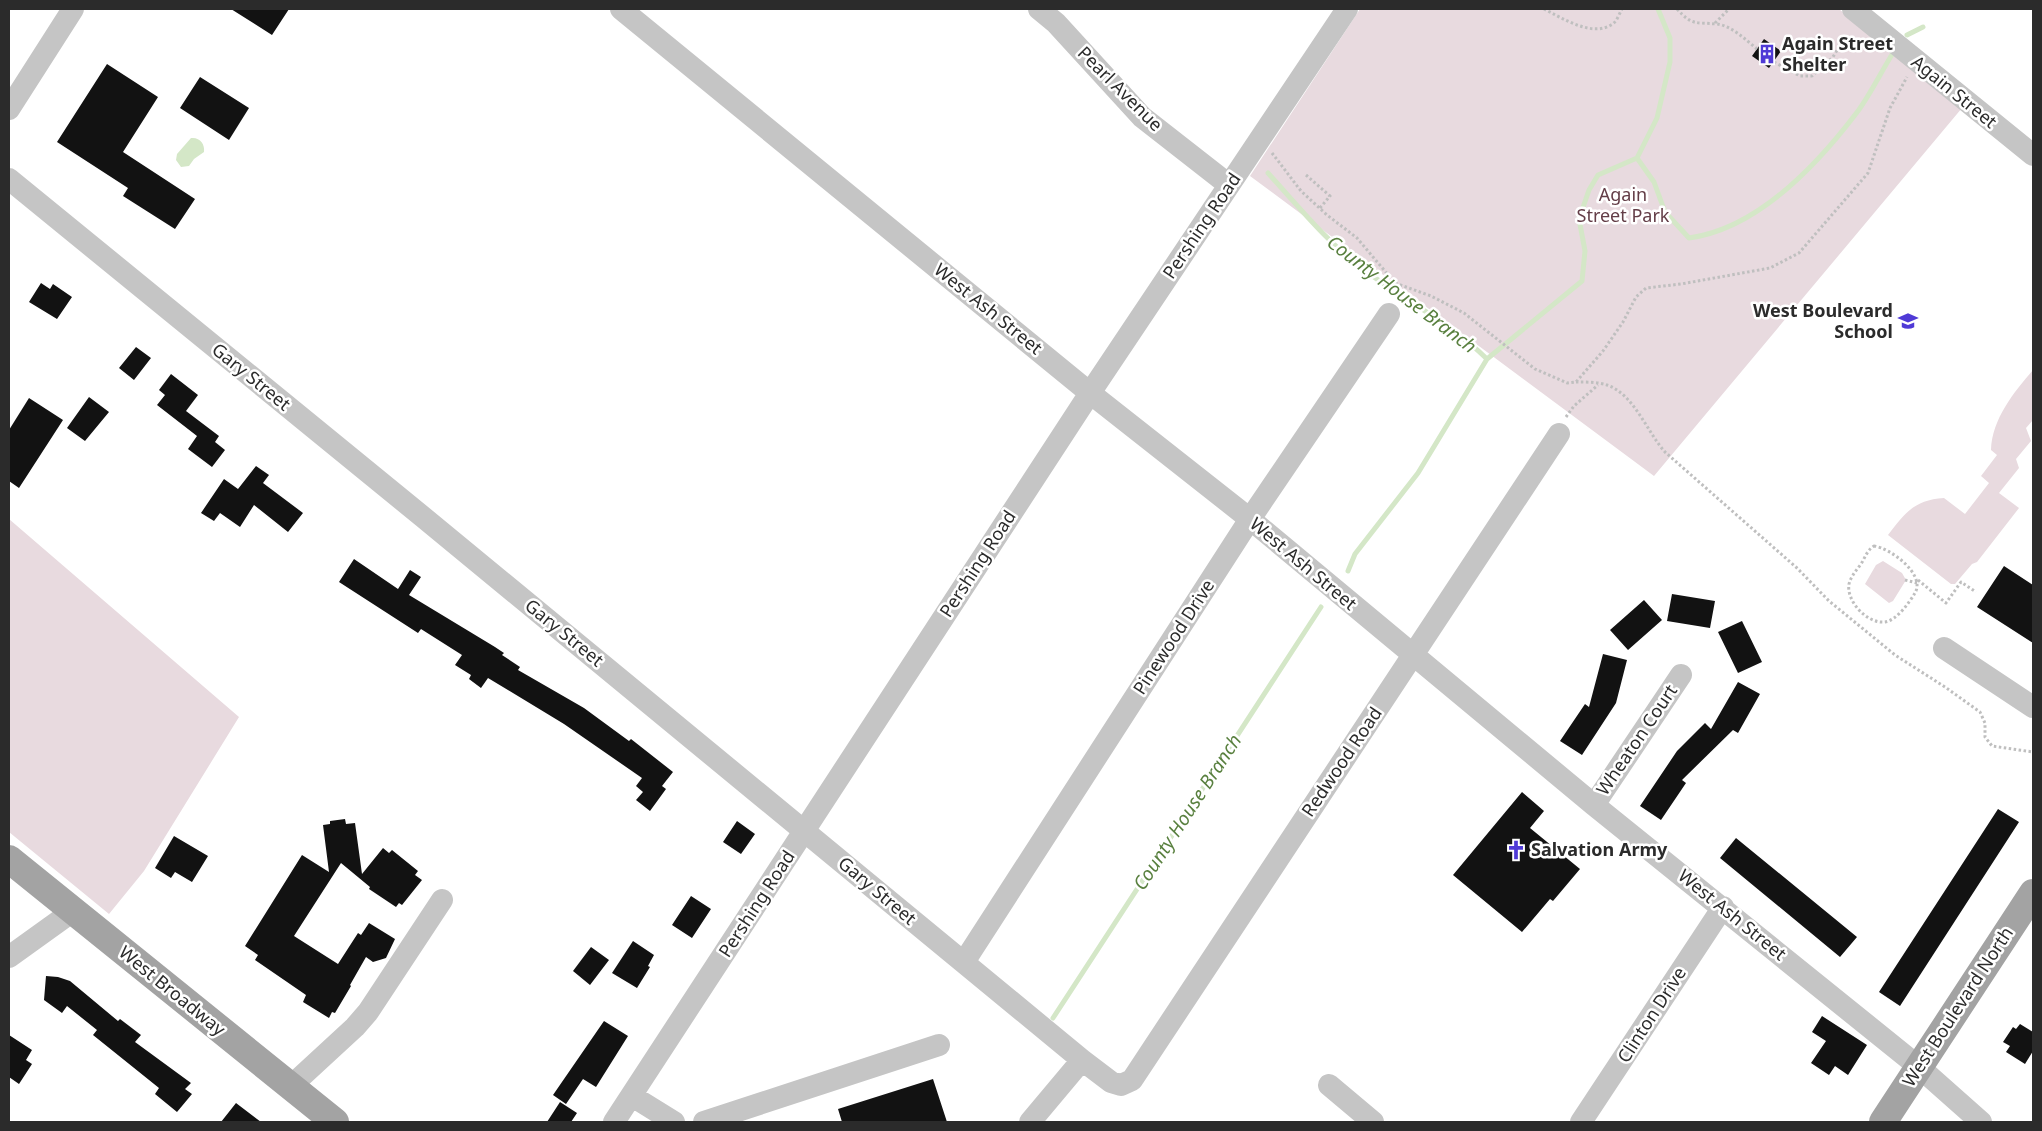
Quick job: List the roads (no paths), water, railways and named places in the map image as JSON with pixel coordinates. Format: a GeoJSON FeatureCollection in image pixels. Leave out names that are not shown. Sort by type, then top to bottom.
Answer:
{"type":"FeatureCollection","features":[{"type":"Feature","properties":{"kind":"main road","name":"West Broadway"},"geometry":{"type":"LineString","coordinates":[[9,859],[335,1122]]}},
{"type":"Feature","properties":{"kind":"main road","name":"West Boulevard North"},"geometry":{"type":"LineString","coordinates":[[1883,1122],[2033,893]]}},
{"type":"Feature","properties":{"kind":"street"},"geometry":{"type":"LineString","coordinates":[[9,109],[74,9]]}},
{"type":"Feature","properties":{"kind":"street","name":"West Ash Street"},"geometry":{"type":"LineString","coordinates":[[621,9],[1090,393],[1250,520],[1594,805],[1723,907],[1919,1067],[1981,1122]]}},
{"type":"Feature","properties":{"kind":"street","name":"Pearl Avenue"},"geometry":{"type":"LineString","coordinates":[[1038,9],[1056,23],[1142,117],[1229,185]]}},
{"type":"Feature","properties":{"kind":"street","name":"Pershing Road"},"geometry":{"type":"LineString","coordinates":[[614,1122],[1090,393],[1347,9]]}},
{"type":"Feature","properties":{"kind":"street","name":"Again Street"},"geometry":{"type":"LineString","coordinates":[[1853,9],[2033,155]]}},
{"type":"Feature","properties":{"kind":"street","name":"Gary Street"},"geometry":{"type":"LineString","coordinates":[[9,179],[1082,1060],[1111,1082],[1121,1085]]}},
{"type":"Feature","properties":{"kind":"street","name":"Pinewood Drive"},"geometry":{"type":"LineString","coordinates":[[964,962],[1250,520],[1389,314]]}},
{"type":"Feature","properties":{"kind":"street","name":"Redwood Road"},"geometry":{"type":"LineString","coordinates":[[1121,1085],[1132,1080],[1559,434]]}},
{"type":"Feature","properties":{"kind":"street"},"geometry":{"type":"LineString","coordinates":[[1944,648],[2033,707]]}},
{"type":"Feature","properties":{"kind":"street","name":"Wheaton Court"},"geometry":{"type":"LineString","coordinates":[[1594,805],[1680,675]]}},
{"type":"Feature","properties":{"kind":"street"},"geometry":{"type":"LineString","coordinates":[[291,1086],[355,1027],[368,1012],[442,900]]}},
{"type":"Feature","properties":{"kind":"street","name":"Clinton Drive"},"geometry":{"type":"LineString","coordinates":[[1581,1122],[1723,907]]}},
{"type":"Feature","properties":{"kind":"street"},"geometry":{"type":"LineString","coordinates":[[9,958],[73,911]]}},
{"type":"Feature","properties":{"kind":"street"},"geometry":{"type":"LineString","coordinates":[[704,1122],[939,1044]]}},
{"type":"Feature","properties":{"kind":"street"},"geometry":{"type":"LineString","coordinates":[[1030,1122],[1082,1060]]}},
{"type":"Feature","properties":{"kind":"street"},"geometry":{"type":"LineString","coordinates":[[1329,1085],[1373,1122]]}},
{"type":"Feature","properties":{"kind":"street"},"geometry":{"type":"LineString","coordinates":[[632,1096],[674,1122]]}},
{"type":"Feature","properties":{"kind":"waterway"},"geometry":{"type":"LineString","coordinates":[[1487,359],[1582,281],[1585,251],[1579,219],[1589,190],[1598,175],[1637,158],[1657,118],[1670,62],[1670,38],[1658,9]]}},
{"type":"Feature","properties":{"kind":"waterway"},"geometry":{"type":"LineString","coordinates":[[1907,35],[1923,27]]}},
{"type":"Feature","properties":{"kind":"waterway"},"geometry":{"type":"LineString","coordinates":[[1637,158],[1654,182],[1665,212],[1689,238],[1714,232],[1738,222],[1762,208],[1805,172],[1858,111],[1893,53]]}},
{"type":"Feature","properties":{"kind":"waterway","name":"County House Branch"},"geometry":{"type":"LineString","coordinates":[[1268,173],[1338,248],[1364,270],[1458,335],[1487,359],[1418,473],[1355,554],[1348,571]]}},
{"type":"Feature","properties":{"kind":"waterway","name":"County House Branch"},"geometry":{"type":"LineString","coordinates":[[1053,1018],[1321,607]]}},
{"type":"Feature","properties":{"kind":"place","name":"Again Street Shelter"},"geometry":{"type":"Point","coordinates":[1767,54]}},
{"type":"Feature","properties":{"kind":"place","name":"West Boulevard School"},"geometry":{"type":"Point","coordinates":[1908,321]}},
{"type":"Feature","properties":{"kind":"place","name":"Salvation Army"},"geometry":{"type":"Point","coordinates":[1516,850]}},
{"type":"Feature","properties":{"kind":"park label","name":"Again Street Park"},"geometry":{"type":"Point","coordinates":[1623,205]}}]}
